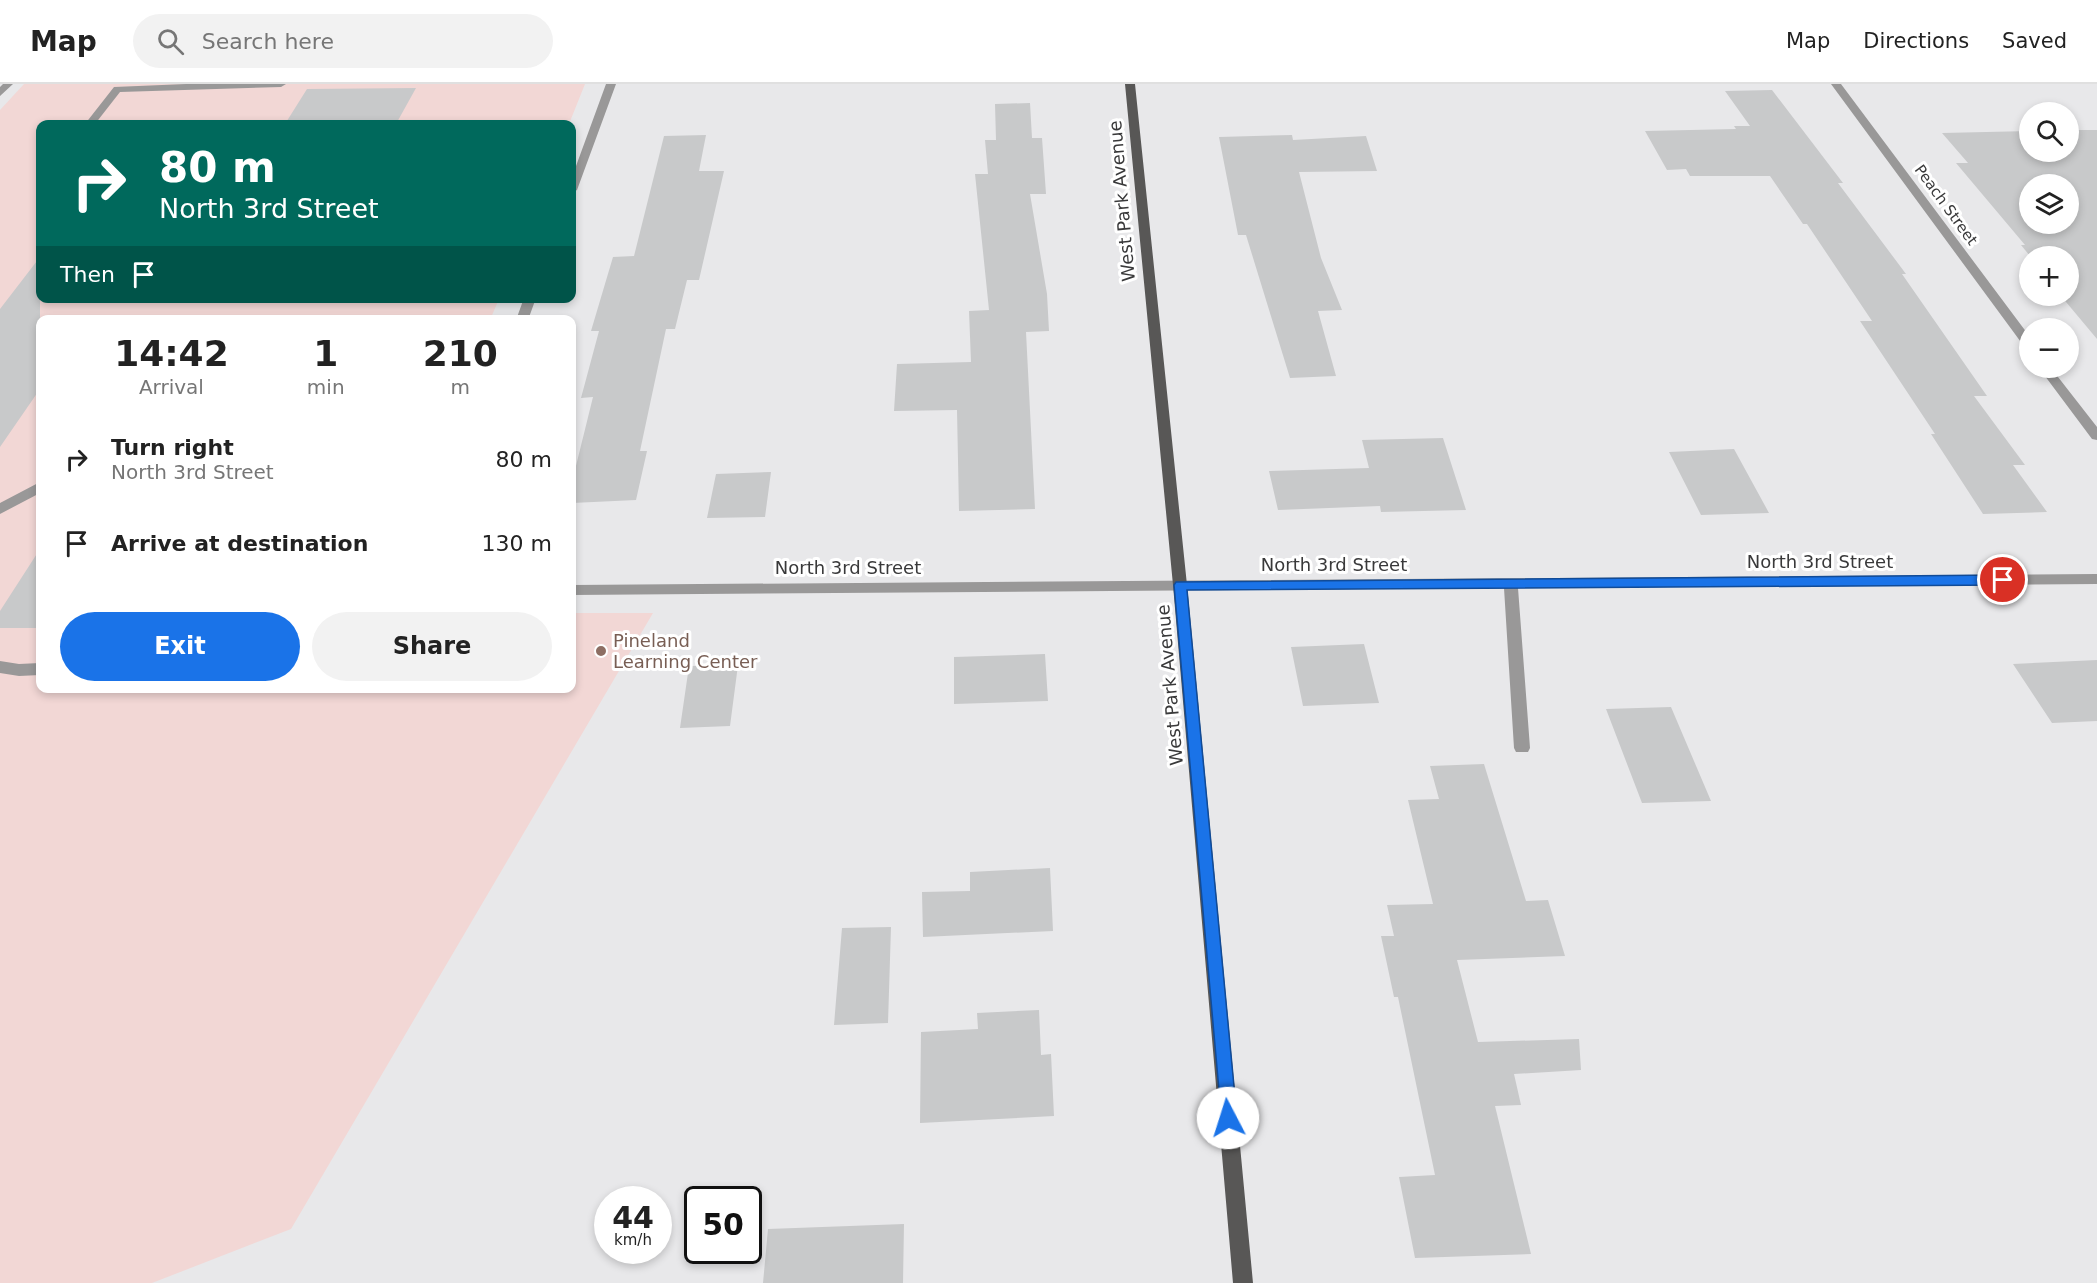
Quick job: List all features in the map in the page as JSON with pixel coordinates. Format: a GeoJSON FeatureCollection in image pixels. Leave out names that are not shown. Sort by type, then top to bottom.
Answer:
{"type":"FeatureCollection","features":[{"type":"Feature","properties":{"kind":"main road","name":"West Park Avenue"},"geometry":{"type":"LineString","coordinates":[[1130,84],[1180,585],[1243,1283]]}},
{"type":"Feature","properties":{"kind":"street"},"geometry":{"type":"LineString","coordinates":[[0,93],[9,84]]}},
{"type":"Feature","properties":{"kind":"street"},"geometry":{"type":"LineString","coordinates":[[93,120],[117,89],[282,84]]}},
{"type":"Feature","properties":{"kind":"street"},"geometry":{"type":"LineString","coordinates":[[576,179],[611,84]]}},
{"type":"Feature","properties":{"kind":"street","name":"Peach Street"},"geometry":{"type":"LineString","coordinates":[[1836,84],[2019,331]]}},
{"type":"Feature","properties":{"kind":"street"},"geometry":{"type":"LineString","coordinates":[[2053,378],[2097,436]]}},
{"type":"Feature","properties":{"kind":"street"},"geometry":{"type":"LineString","coordinates":[[0,509],[36,489]]}},
{"type":"Feature","properties":{"kind":"street","name":"North 3rd Street"},"geometry":{"type":"LineString","coordinates":[[576,590],[2097,579]]}},
{"type":"Feature","properties":{"kind":"street"},"geometry":{"type":"LineString","coordinates":[[1511,583],[1522,748]]}},
{"type":"Feature","properties":{"kind":"street"},"geometry":{"type":"LineString","coordinates":[[0,667],[19,670],[36,669]]}},
{"type":"Feature","properties":{"kind":"shaded area","name":"Pineland Learning Center"},"geometry":{"type":"Polygon","coordinates":[[[24,84],[585,84],[571,120],[36,120],[36,303],[497,303],[492,315],[36,315],[36,693],[576,693],[576,613],[653,613],[291,1229],[152,1283],[0,1283],[0,110],[24,84]]]}},
{"type":"Feature","properties":{"kind":"building"},"geometry":{"type":"Polygon","coordinates":[[[416,88],[398,120],[288,120],[307,89],[416,88]]]}},
{"type":"Feature","properties":{"kind":"building"},"geometry":{"type":"Polygon","coordinates":[[[1772,90],[1843,183],[1838,183],[1906,274],[1902,274],[1987,396],[1974,396],[2025,465],[2013,465],[2047,512],[1983,514],[1931,434],[1935,434],[1860,321],[1872,321],[1807,224],[1803,224],[1770,176],[1690,176],[1686,169],[1667,170],[1645,131],[1736,129],[1734,126],[1750,126],[1725,91],[1772,90]]]}},
{"type":"Feature","properties":{"kind":"building"},"geometry":{"type":"Polygon","coordinates":[[[1030,103],[1032,138],[1042,138],[1046,194],[1030,194],[1047,294],[1049,331],[1026,332],[1035,509],[959,511],[957,410],[894,411],[897,364],[971,362],[969,311],[989,310],[975,174],[988,174],[985,140],[996,140],[995,104],[1030,103]]]}},
{"type":"Feature","properties":{"kind":"building"},"geometry":{"type":"Polygon","coordinates":[[[2079,130],[2097,130],[2097,339],[2069,306],[2079,306],[2079,246],[2022,246],[2025,245],[1956,163],[1968,163],[1942,133],[2019,131],[2019,162],[2079,162],[2079,130]]]}},
{"type":"Feature","properties":{"kind":"building"},"geometry":{"type":"Polygon","coordinates":[[[706,135],[699,171],[724,171],[699,280],[687,280],[675,329],[666,329],[640,451],[647,451],[636,500],[576,503],[576,466],[593,397],[581,398],[599,331],[591,331],[613,257],[634,256],[664,136],[706,135]]]}},
{"type":"Feature","properties":{"kind":"building"},"geometry":{"type":"Polygon","coordinates":[[[1292,135],[1293,140],[1366,136],[1377,171],[1299,172],[1321,258],[1342,310],[1318,311],[1336,376],[1290,378],[1246,235],[1238,235],[1219,137],[1292,135]]]}},
{"type":"Feature","properties":{"kind":"building"},"geometry":{"type":"Polygon","coordinates":[[[36,262],[36,303],[40,303],[40,315],[36,315],[36,395],[0,447],[0,309],[36,262]]]}},
{"type":"Feature","properties":{"kind":"building"},"geometry":{"type":"Polygon","coordinates":[[[1443,438],[1466,510],[1381,512],[1380,506],[1278,510],[1269,471],[1369,468],[1362,440],[1443,438]]]}},
{"type":"Feature","properties":{"kind":"building"},"geometry":{"type":"Polygon","coordinates":[[[1734,449],[1769,513],[1701,515],[1669,452],[1734,449]]]}},
{"type":"Feature","properties":{"kind":"building"},"geometry":{"type":"Polygon","coordinates":[[[771,472],[765,517],[707,518],[716,474],[771,472]]]}},
{"type":"Feature","properties":{"kind":"building"},"geometry":{"type":"Polygon","coordinates":[[[36,555],[36,628],[0,628],[0,611],[36,555]]]}},
{"type":"Feature","properties":{"kind":"building"},"geometry":{"type":"Polygon","coordinates":[[[1364,644],[1379,703],[1303,706],[1291,647],[1364,644]]]}},
{"type":"Feature","properties":{"kind":"building"},"geometry":{"type":"Polygon","coordinates":[[[1045,654],[1048,701],[954,704],[954,657],[1045,654]]]}},
{"type":"Feature","properties":{"kind":"building"},"geometry":{"type":"Polygon","coordinates":[[[2097,660],[2097,721],[2052,723],[2013,664],[2097,660]]]}},
{"type":"Feature","properties":{"kind":"building"},"geometry":{"type":"Polygon","coordinates":[[[738,665],[730,726],[680,728],[689,666],[738,665]]]}},
{"type":"Feature","properties":{"kind":"building"},"geometry":{"type":"Polygon","coordinates":[[[1671,707],[1711,801],[1642,803],[1606,709],[1671,707]]]}},
{"type":"Feature","properties":{"kind":"building"},"geometry":{"type":"Polygon","coordinates":[[[1484,764],[1526,901],[1548,900],[1565,956],[1457,960],[1478,1042],[1579,1039],[1581,1070],[1514,1074],[1521,1105],[1495,1106],[1531,1254],[1415,1258],[1399,1177],[1435,1175],[1398,997],[1394,997],[1381,936],[1394,936],[1387,905],[1433,904],[1408,800],[1439,799],[1430,766],[1484,764]]]}},
{"type":"Feature","properties":{"kind":"building"},"geometry":{"type":"Polygon","coordinates":[[[1050,868],[1053,931],[923,937],[922,892],[970,891],[970,872],[1050,868]]]}},
{"type":"Feature","properties":{"kind":"building"},"geometry":{"type":"Polygon","coordinates":[[[891,927],[888,1023],[834,1025],[842,928],[891,927]]]}},
{"type":"Feature","properties":{"kind":"building"},"geometry":{"type":"Polygon","coordinates":[[[1039,1010],[1041,1055],[1051,1054],[1054,1116],[920,1123],[921,1032],[978,1029],[977,1013],[1039,1010]]]}},
{"type":"Feature","properties":{"kind":"building"},"geometry":{"type":"Polygon","coordinates":[[[904,1224],[903,1283],[763,1283],[768,1229],[904,1224]]]}},
{"type":"Feature","properties":{"kind":"place","name":"Pineland Learning Center"},"geometry":{"type":"Point","coordinates":[601,651]}},
{"type":"Feature","properties":{"kind":"route"},"geometry":{"type":"LineString","coordinates":[[1228,1118],[1180,585],[2003,580]]}}]}
